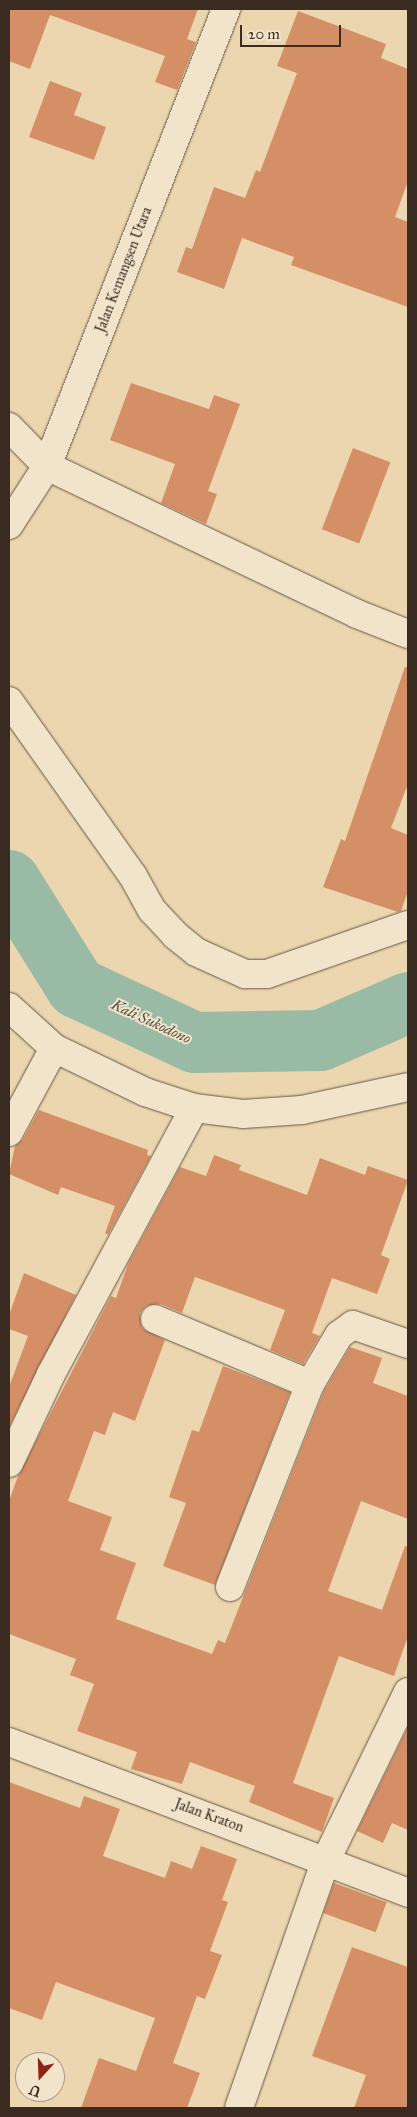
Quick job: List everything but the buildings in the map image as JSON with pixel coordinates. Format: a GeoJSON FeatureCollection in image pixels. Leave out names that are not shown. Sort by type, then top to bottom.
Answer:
{"type":"FeatureCollection","features":[{"type":"Feature","properties":{"kind":"street","name":"Jalan Kemangsen Utara"},"geometry":{"type":"LineString","coordinates":[[9,525],[47,466],[226,9]]}},
{"type":"Feature","properties":{"kind":"street"},"geometry":{"type":"LineString","coordinates":[[9,428],[47,466],[356,614],[408,634]]}},
{"type":"Feature","properties":{"kind":"street"},"geometry":{"type":"LineString","coordinates":[[9,701],[127,868],[152,910],[174,935],[196,952],[245,974],[267,974],[408,925]]}},
{"type":"Feature","properties":{"kind":"street"},"geometry":{"type":"LineString","coordinates":[[9,1007],[54,1048],[146,1092],[194,1108],[243,1114],[302,1110],[408,1087]]}},
{"type":"Feature","properties":{"kind":"street"},"geometry":{"type":"LineString","coordinates":[[9,1132],[54,1048]]}},
{"type":"Feature","properties":{"kind":"street"},"geometry":{"type":"LineString","coordinates":[[9,1463],[51,1374],[194,1108]]}},
{"type":"Feature","properties":{"kind":"street"},"geometry":{"type":"LineString","coordinates":[[156,1320],[310,1384]]}},
{"type":"Feature","properties":{"kind":"street"},"geometry":{"type":"LineString","coordinates":[[230,1587],[310,1384],[339,1335],[352,1325],[408,1344]]}},
{"type":"Feature","properties":{"kind":"street"},"geometry":{"type":"LineString","coordinates":[[239,2108],[326,1860],[408,1692]]}},
{"type":"Feature","properties":{"kind":"street","name":"Jalan Kraton"},"geometry":{"type":"LineString","coordinates":[[9,1742],[326,1860],[408,1893]]}},
{"type":"Feature","properties":{"kind":"waterway","name":"Kali Sukodono"},"geometry":{"type":"LineString","coordinates":[[9,880],[76,987],[194,1042],[320,1040],[408,1002]]}}]}
